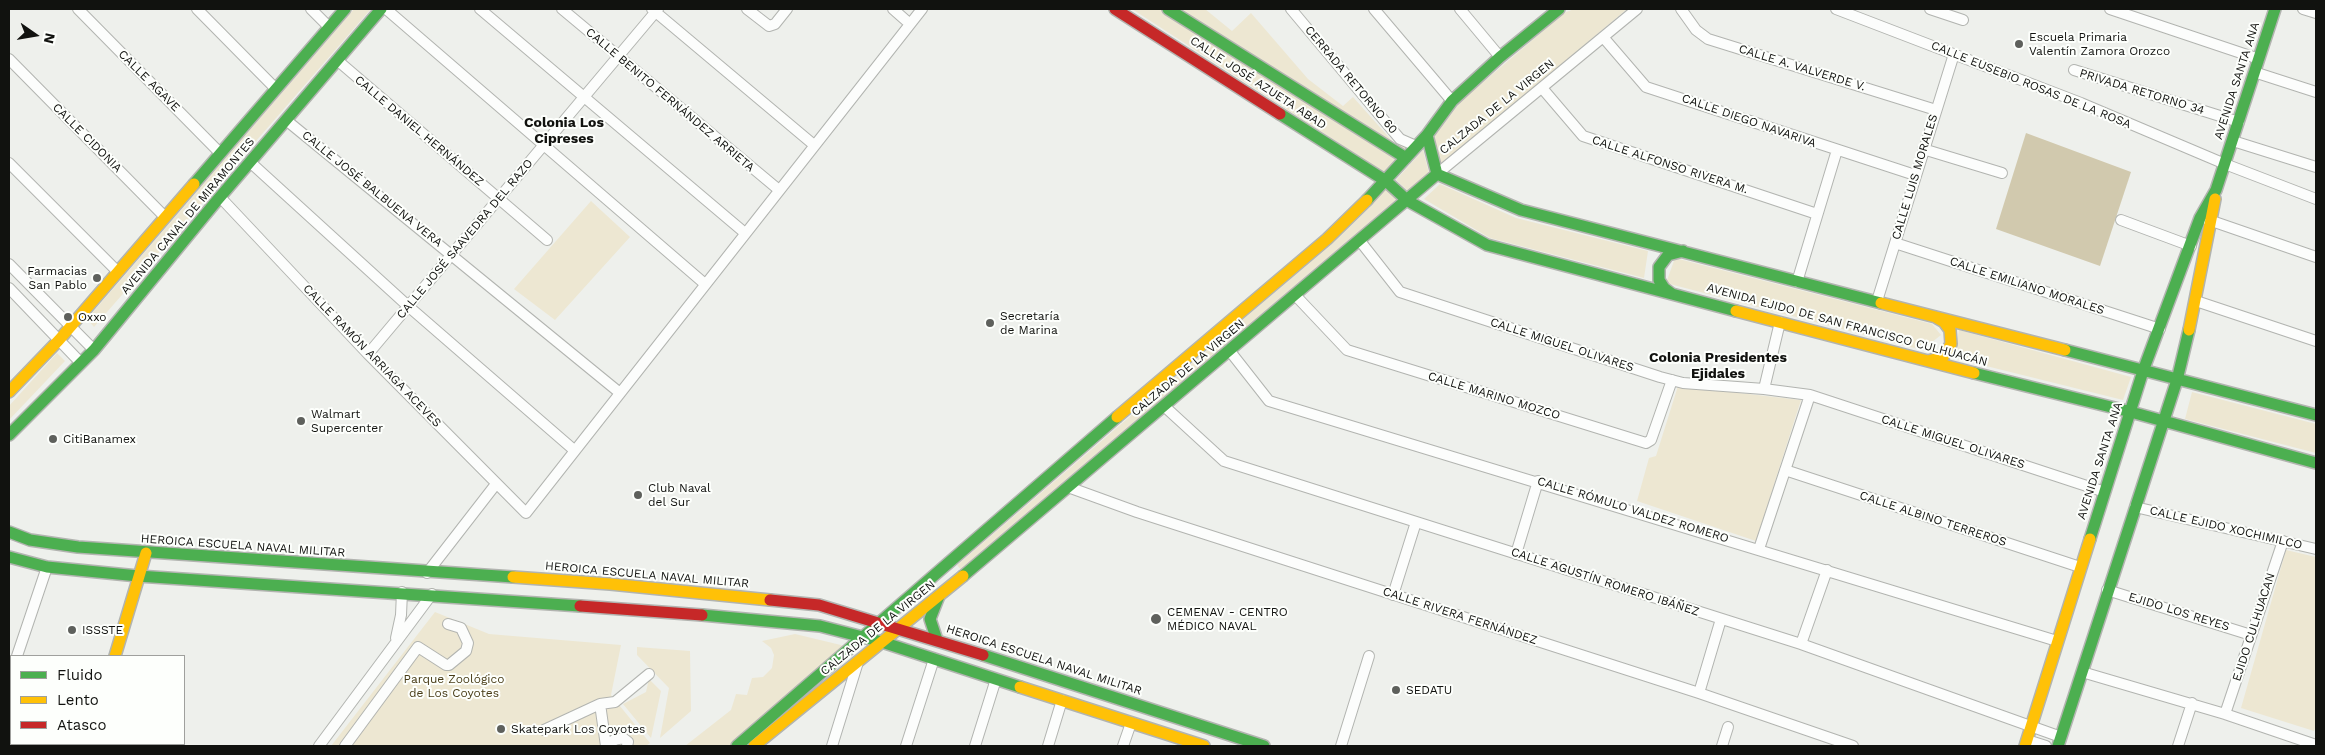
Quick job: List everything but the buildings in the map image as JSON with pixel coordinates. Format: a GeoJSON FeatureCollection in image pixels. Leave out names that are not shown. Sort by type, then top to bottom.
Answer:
{"type":"FeatureCollection","features":[{"type":"Feature","properties":{"kind":"main road","name":"AVENIDA CANAL DE MIRAMONTES"},"geometry":{"type":"LineString","coordinates":[[9,392],[59,340],[344,9]]}},
{"type":"Feature","properties":{"kind":"main road","name":"AVENIDA CANAL DE MIRAMONTES"},"geometry":{"type":"LineString","coordinates":[[9,435],[94,350],[220,197],[381,9]]}},
{"type":"Feature","properties":{"kind":"main road","name":"CALLE JOSÉ AZUETA ABAD"},"geometry":{"type":"LineString","coordinates":[[1115,9],[1386,181]]}},
{"type":"Feature","properties":{"kind":"main road","name":"CALLE JOSÉ AZUETA ABAD"},"geometry":{"type":"LineString","coordinates":[[1168,9],[1406,158]]}},
{"type":"Feature","properties":{"kind":"main road","name":"CALZADA DE LA VIRGEN"},"geometry":{"type":"LineString","coordinates":[[737,746],[1327,239],[1386,181],[1427,135],[1452,101],[1500,57],[1559,9]]}},
{"type":"Feature","properties":{"kind":"main road","name":"AVENIDA SANTA ANA"},"geometry":{"type":"LineString","coordinates":[[2026,743],[2143,371],[2191,246],[2206,219],[2226,164],[2275,9]]}},
{"type":"Feature","properties":{"kind":"main road"},"geometry":{"type":"LineString","coordinates":[[1427,135],[1437,174],[1521,210],[2316,415]]}},
{"type":"Feature","properties":{"kind":"main road","name":"CALZADA DE LA VIRGEN"},"geometry":{"type":"LineString","coordinates":[[754,746],[939,596],[1408,201],[1437,174]]}},
{"type":"Feature","properties":{"kind":"main road","name":"AVENIDA EJIDO DE SAN FRANCISCO CULHUACÁN"},"geometry":{"type":"LineString","coordinates":[[1386,181],[1408,201],[1487,245],[1924,360],[2131,412],[2316,463]]}},
{"type":"Feature","properties":{"kind":"main road","name":"AVENIDA SANTA ANA"},"geometry":{"type":"LineString","coordinates":[[2060,742],[2107,590],[2177,380],[2196,301],[2206,219]]}},
{"type":"Feature","properties":{"kind":"main road"},"geometry":{"type":"LineString","coordinates":[[1676,295],[1661,285],[1658,276],[1659,266],[1664,258],[1672,252],[1687,252]]}},
{"type":"Feature","properties":{"kind":"main road"},"geometry":{"type":"LineString","coordinates":[[1924,360],[1934,361],[1943,357],[1951,344],[1952,334],[1948,326],[1935,318]]}},
{"type":"Feature","properties":{"kind":"main road","name":"HEROICA ESCUELA NAVAL MILITAR"},"geometry":{"type":"LineString","coordinates":[[9,532],[30,540],[53,544],[146,553],[427,572],[841,630],[1198,745]]}},
{"type":"Feature","properties":{"kind":"main road"},"geometry":{"type":"LineString","coordinates":[[115,655],[146,553]]}},
{"type":"Feature","properties":{"kind":"main road","name":"HEROICA ESCUELA NAVAL MILITAR"},"geometry":{"type":"LineString","coordinates":[[9,556],[47,567],[138,576],[432,594],[609,596],[819,605],[900,628],[1264,746]]}},
{"type":"Feature","properties":{"kind":"main road"},"geometry":{"type":"LineString","coordinates":[[937,640],[932,630],[930,619],[933,607],[939,596]]}},
{"type":"Feature","properties":{"kind":"street","name":"CALLE AGAVE"},"geometry":{"type":"LineString","coordinates":[[78,9],[220,153]]}},
{"type":"Feature","properties":{"kind":"street"},"geometry":{"type":"LineString","coordinates":[[197,9],[276,89]]}},
{"type":"Feature","properties":{"kind":"street"},"geometry":{"type":"LineString","coordinates":[[311,9],[329,27]]}},
{"type":"Feature","properties":{"kind":"street"},"geometry":{"type":"LineString","coordinates":[[386,9],[705,284]]}},
{"type":"Feature","properties":{"kind":"street"},"geometry":{"type":"LineString","coordinates":[[480,9],[745,233]]}},
{"type":"Feature","properties":{"kind":"street","name":"CALLE BENITO FERNÁNDEZ ARRIETA"},"geometry":{"type":"LineString","coordinates":[[562,9],[779,190]]}},
{"type":"Feature","properties":{"kind":"street"},"geometry":{"type":"LineString","coordinates":[[746,9],[768,26],[775,24],[787,9]]}},
{"type":"Feature","properties":{"kind":"street"},"geometry":{"type":"LineString","coordinates":[[893,9],[910,24]]}},
{"type":"Feature","properties":{"kind":"street"},"geometry":{"type":"LineString","coordinates":[[250,162],[408,306],[574,450],[922,9]]}},
{"type":"Feature","properties":{"kind":"street","name":"CERRADA RETORNO 60"},"geometry":{"type":"LineString","coordinates":[[1291,9],[1400,139],[1416,146]]}},
{"type":"Feature","properties":{"kind":"street"},"geometry":{"type":"LineString","coordinates":[[1374,9],[1452,101]]}},
{"type":"Feature","properties":{"kind":"street"},"geometry":{"type":"LineString","coordinates":[[1460,9],[1500,57]]}},
{"type":"Feature","properties":{"kind":"street","name":"CALZADA DE LA VIRGEN"},"geometry":{"type":"LineString","coordinates":[[1437,174],[1637,9]]}},
{"type":"Feature","properties":{"kind":"street","name":"CALLE A. VALVERDE V."},"geometry":{"type":"LineString","coordinates":[[1681,9],[1696,30],[1708,39],[1936,110]]}},
{"type":"Feature","properties":{"kind":"street","name":"CALLE EUSEBIO ROSAS DE LA ROSA"},"geometry":{"type":"LineString","coordinates":[[1836,9],[2081,103],[2226,164],[2316,199]]}},
{"type":"Feature","properties":{"kind":"street"},"geometry":{"type":"LineString","coordinates":[[1930,9],[1963,20]]}},
{"type":"Feature","properties":{"kind":"street"},"geometry":{"type":"LineString","coordinates":[[2110,9],[2259,59]]}},
{"type":"Feature","properties":{"kind":"street"},"geometry":{"type":"LineString","coordinates":[[2303,9],[2316,13]]}},
{"type":"Feature","properties":{"kind":"street"},"geometry":{"type":"LineString","coordinates":[[655,10],[814,145]]}},
{"type":"Feature","properties":{"kind":"street","name":"CALLE JOSÉ SAAVEDRA DEL RAZO"},"geometry":{"type":"LineString","coordinates":[[368,354],[655,10]]}},
{"type":"Feature","properties":{"kind":"street","name":"CALLE DIEGO NAVARIVA"},"geometry":{"type":"LineString","coordinates":[[1603,37],[1646,87],[1915,175]]}},
{"type":"Feature","properties":{"kind":"street","name":"CALLE LUIS MORALES"},"geometry":{"type":"LineString","coordinates":[[1877,301],[1954,54]]}},
{"type":"Feature","properties":{"kind":"street","name":"CALLE CIDONIA"},"geometry":{"type":"LineString","coordinates":[[9,59],[165,217]]}},
{"type":"Feature","properties":{"kind":"street","name":"CALLE DANIEL HERNÁNDEZ"},"geometry":{"type":"LineString","coordinates":[[337,60],[547,240]]}},
{"type":"Feature","properties":{"kind":"street","name":"PRIVADA RETORNO 34"},"geometry":{"type":"LineString","coordinates":[[2074,70],[2239,122]]}},
{"type":"Feature","properties":{"kind":"street"},"geometry":{"type":"LineString","coordinates":[[2254,72],[2316,92]]}},
{"type":"Feature","properties":{"kind":"street","name":"CALLE ALFONSO RIVERA M."},"geometry":{"type":"LineString","coordinates":[[1542,88],[1583,136],[1817,214]]}},
{"type":"Feature","properties":{"kind":"street","name":"CALLE JOSÉ BALBUENA VERA"},"geometry":{"type":"LineString","coordinates":[[286,120],[620,393]]}},
{"type":"Feature","properties":{"kind":"street"},"geometry":{"type":"LineString","coordinates":[[2233,141],[2316,167]]}},
{"type":"Feature","properties":{"kind":"street"},"geometry":{"type":"LineString","coordinates":[[1923,149],[2002,172]]}},
{"type":"Feature","properties":{"kind":"street"},"geometry":{"type":"LineString","coordinates":[[1797,282],[1837,150]]}},
{"type":"Feature","properties":{"kind":"street"},"geometry":{"type":"LineString","coordinates":[[9,163],[118,272]]}},
{"type":"Feature","properties":{"kind":"street","name":"CALLE RAMÓN ARRIAGA ACEVES"},"geometry":{"type":"LineString","coordinates":[[220,197],[368,354],[526,513],[574,450]]}},
{"type":"Feature","properties":{"kind":"street"},"geometry":{"type":"LineString","coordinates":[[2206,219],[2316,257]]}},
{"type":"Feature","properties":{"kind":"street"},"geometry":{"type":"LineString","coordinates":[[2121,220],[2191,246]]}},
{"type":"Feature","properties":{"kind":"street","name":"CALLE MIGUEL OLIVARES"},"geometry":{"type":"LineString","coordinates":[[1360,241],[1400,292],[1672,380],[1810,395],[2105,492]]}},
{"type":"Feature","properties":{"kind":"street","name":"CALLE EMILIANO MORALES"},"geometry":{"type":"LineString","coordinates":[[1895,242],[2160,329]]}},
{"type":"Feature","properties":{"kind":"street"},"geometry":{"type":"LineString","coordinates":[[9,264],[94,350]]}},
{"type":"Feature","properties":{"kind":"street"},"geometry":{"type":"LineString","coordinates":[[9,288],[82,363]]}},
{"type":"Feature","properties":{"kind":"street","name":"CALLE MARINO MOZCO"},"geometry":{"type":"LineString","coordinates":[[1295,295],[1347,350],[1646,443],[1651,440],[1672,380]]}},
{"type":"Feature","properties":{"kind":"street"},"geometry":{"type":"LineString","coordinates":[[2196,301],[2316,341]]}},
{"type":"Feature","properties":{"kind":"street"},"geometry":{"type":"LineString","coordinates":[[1764,389],[1780,322]]}},
{"type":"Feature","properties":{"kind":"street","name":"CALLE RÓMULO VALDEZ ROMERO"},"geometry":{"type":"LineString","coordinates":[[1229,350],[1269,401],[1538,481],[2057,641]]}},
{"type":"Feature","properties":{"kind":"street"},"geometry":{"type":"LineString","coordinates":[[1759,549],[1810,395]]}},
{"type":"Feature","properties":{"kind":"street","name":"CALLE AGUSTÍN ROMERO IBÁÑEZ"},"geometry":{"type":"LineString","coordinates":[[1164,406],[1224,461],[1801,644],[2031,726],[2060,742]]}},
{"type":"Feature","properties":{"kind":"street","name":"CALLE ALBINO TERREROS"},"geometry":{"type":"LineString","coordinates":[[1785,470],[2080,567]]}},
{"type":"Feature","properties":{"kind":"street"},"geometry":{"type":"LineString","coordinates":[[1516,554],[1538,481]]}},
{"type":"Feature","properties":{"kind":"street"},"geometry":{"type":"LineString","coordinates":[[427,572],[496,484]]}},
{"type":"Feature","properties":{"kind":"street","name":"CALLE RIVERA FERNÁNDEZ"},"geometry":{"type":"LineString","coordinates":[[1068,487],[1137,512],[1699,693],[1852,746]]}},
{"type":"Feature","properties":{"kind":"street","name":"CALLE EJIDO XOCHIMILCO"},"geometry":{"type":"LineString","coordinates":[[2135,507],[2316,549]]}},
{"type":"Feature","properties":{"kind":"street"},"geometry":{"type":"LineString","coordinates":[[1393,595],[1416,522]]}},
{"type":"Feature","properties":{"kind":"street","name":"EJIDO CULHUACAN"},"geometry":{"type":"LineString","coordinates":[[2225,714],[2283,541]]}},
{"type":"Feature","properties":{"kind":"street"},"geometry":{"type":"LineString","coordinates":[[18,655],[47,567]]}},
{"type":"Feature","properties":{"kind":"street"},"geometry":{"type":"LineString","coordinates":[[1801,644],[1827,570]]}},
{"type":"Feature","properties":{"kind":"street","name":"EJIDO LOS REYES"},"geometry":{"type":"LineString","coordinates":[[2107,590],[2251,635]]}},
{"type":"Feature","properties":{"kind":"street"},"geometry":{"type":"LineString","coordinates":[[393,646],[399,623],[402,592]]}},
{"type":"Feature","properties":{"kind":"street"},"geometry":{"type":"LineString","coordinates":[[319,746],[432,594]]}},
{"type":"Feature","properties":{"kind":"street"},"geometry":{"type":"LineString","coordinates":[[1699,693],[1721,619]]}},
{"type":"Feature","properties":{"kind":"street"},"geometry":{"type":"LineString","coordinates":[[345,746],[418,648],[446,665],[449,665],[466,651],[468,643],[461,628],[448,624]]}},
{"type":"Feature","properties":{"kind":"street"},"geometry":{"type":"LineString","coordinates":[[1341,746],[1369,656]]}},
{"type":"Feature","properties":{"kind":"street"},"geometry":{"type":"LineString","coordinates":[[906,746],[934,659]]}},
{"type":"Feature","properties":{"kind":"street"},"geometry":{"type":"LineString","coordinates":[[832,746],[859,661]]}},
{"type":"Feature","properties":{"kind":"street"},"geometry":{"type":"LineString","coordinates":[[2082,672],[2225,714],[2316,745]]}},
{"type":"Feature","properties":{"kind":"street"},"geometry":{"type":"LineString","coordinates":[[544,730],[600,704],[615,702],[649,674]]}},
{"type":"Feature","properties":{"kind":"street"},"geometry":{"type":"LineString","coordinates":[[975,746],[996,679]]}},
{"type":"Feature","properties":{"kind":"street"},"geometry":{"type":"LineString","coordinates":[[1048,746],[1062,700]]}},
{"type":"Feature","properties":{"kind":"street"},"geometry":{"type":"LineString","coordinates":[[600,704],[606,746]]}},
{"type":"Feature","properties":{"kind":"street"},"geometry":{"type":"LineString","coordinates":[[2178,746],[2192,704]]}},
{"type":"Feature","properties":{"kind":"street"},"geometry":{"type":"LineString","coordinates":[[1123,746],[1131,723]]}},
{"type":"Feature","properties":{"kind":"street"},"geometry":{"type":"LineString","coordinates":[[1722,746],[1728,727]]}},
{"type":"Feature","properties":{"kind":"street"},"geometry":{"type":"LineString","coordinates":[[610,746],[614,740],[623,738],[628,742],[628,746]]}},
{"type":"Feature","properties":{"kind":"street"},"geometry":{"type":"LineString","coordinates":[[2026,743],[2046,746]]}},
{"type":"Feature","properties":{"kind":"green space"},"geometry":{"type":"Polygon","coordinates":[[[354,9],[371,9],[94,327],[87,319],[354,9]]]}},
{"type":"Feature","properties":{"kind":"green space"},"geometry":{"type":"Polygon","coordinates":[[[1132,9],[1205,9],[1232,31],[1251,13],[1308,79],[1343,106],[1353,97],[1394,143],[1406,147],[1385,173],[1132,9]]]}},
{"type":"Feature","properties":{"kind":"green space"},"geometry":{"type":"Polygon","coordinates":[[[1574,9],[1627,9],[1442,165],[1434,137],[1461,101],[1564,13],[1574,9]]]}},
{"type":"Feature","properties":{"kind":"green space"},"geometry":{"type":"Polygon","coordinates":[[[1423,150],[1429,173],[1409,192],[1396,180],[1423,150]]]}},
{"type":"Feature","properties":{"kind":"green space"},"geometry":{"type":"Polygon","coordinates":[[[1440,184],[1516,218],[1648,251],[1644,278],[1490,238],[1424,199],[1440,184]]]}},
{"type":"Feature","properties":{"kind":"green space"},"geometry":{"type":"Polygon","coordinates":[[[1386,189],[1400,200],[962,571],[957,565],[1333,242],[1386,189]]]}},
{"type":"Feature","properties":{"kind":"green space"},"geometry":{"type":"Polygon","coordinates":[[[591,201],[630,237],[555,320],[514,289],[591,201]]]}},
{"type":"Feature","properties":{"kind":"green space"},"geometry":{"type":"Polygon","coordinates":[[[1675,258],[1932,324],[1941,335],[1922,350],[1666,283],[1675,258]]]}},
{"type":"Feature","properties":{"kind":"green space"},"geometry":{"type":"Polygon","coordinates":[[[1959,330],[2131,377],[2123,400],[1954,358],[1959,330]]]}},
{"type":"Feature","properties":{"kind":"green space"},"geometry":{"type":"Polygon","coordinates":[[[57,353],[65,361],[9,420],[9,406],[57,353]]]}},
{"type":"Feature","properties":{"kind":"green space"},"geometry":{"type":"Polygon","coordinates":[[[1678,386],[1801,400],[1756,541],[1637,501],[1649,458],[1656,456],[1678,386]]]}},
{"type":"Feature","properties":{"kind":"green space"},"geometry":{"type":"Polygon","coordinates":[[[2192,392],[2316,424],[2316,453],[2185,419],[2192,392]]]}},
{"type":"Feature","properties":{"kind":"green space"},"geometry":{"type":"Polygon","coordinates":[[[2286,550],[2316,557],[2316,726],[2314,731],[2241,708],[2286,550]]]}},
{"type":"Feature","properties":{"kind":"green space","name":"Parque Zoológico de Los Coyotes"},"geometry":{"type":"Polygon","coordinates":[[[435,612],[489,634],[621,645],[611,695],[650,743],[646,746],[331,746],[435,612]]]}},
{"type":"Feature","properties":{"kind":"green space"},"geometry":{"type":"Polygon","coordinates":[[[795,634],[845,646],[730,746],[685,746],[731,710],[736,694],[747,695],[752,678],[763,677],[772,668],[774,655],[771,648],[762,641],[795,634]]]}},
{"type":"Feature","properties":{"kind":"green space"},"geometry":{"type":"Polygon","coordinates":[[[637,647],[690,651],[691,711],[660,738],[669,688],[637,655],[637,647]]]}},
{"type":"Feature","properties":{"kind":"green space"},"geometry":{"type":"Polygon","coordinates":[[[649,679],[661,691],[651,738],[623,704],[646,692],[649,679]]]}},
{"type":"Feature","properties":{"kind":"shaded area"},"geometry":{"type":"Polygon","coordinates":[[[2026,133],[2131,172],[2100,266],[1996,229],[2026,133]]]}},
{"type":"Feature","properties":{"kind":"traffic: fast"},"geometry":{"type":"LineString","coordinates":[[194,184],[345,9]]}},
{"type":"Feature","properties":{"kind":"traffic: fast"},"geometry":{"type":"LineString","coordinates":[[9,435],[94,350],[214,204],[381,9]]}},
{"type":"Feature","properties":{"kind":"traffic: fast"},"geometry":{"type":"LineString","coordinates":[[1168,9],[1406,158]]}},
{"type":"Feature","properties":{"kind":"traffic: fast"},"geometry":{"type":"LineString","coordinates":[[1367,200],[1427,135],[1452,101],[1500,57],[1559,9]]}},
{"type":"Feature","properties":{"kind":"traffic: fast"},"geometry":{"type":"LineString","coordinates":[[2090,539],[2143,371],[2200,218],[2216,190],[2275,9]]}},
{"type":"Feature","properties":{"kind":"traffic: fast"},"geometry":{"type":"LineString","coordinates":[[1280,114],[1386,181],[1408,201],[1487,245],[1736,311]]}},
{"type":"Feature","properties":{"kind":"traffic: fast"},"geometry":{"type":"LineString","coordinates":[[1427,135],[1437,174]]}},
{"type":"Feature","properties":{"kind":"traffic: fast"},"geometry":{"type":"LineString","coordinates":[[1437,174],[1521,210],[1881,303]]}},
{"type":"Feature","properties":{"kind":"traffic: fast"},"geometry":{"type":"LineString","coordinates":[[963,576],[1437,174]]}},
{"type":"Feature","properties":{"kind":"traffic: fast"},"geometry":{"type":"LineString","coordinates":[[1672,294],[1664,288],[1659,280],[1659,267],[1668,255],[1683,251]]}},
{"type":"Feature","properties":{"kind":"traffic: fast"},"geometry":{"type":"LineString","coordinates":[[2058,746],[2177,380],[2189,330]]}},
{"type":"Feature","properties":{"kind":"traffic: fast"},"geometry":{"type":"LineString","coordinates":[[2065,350],[2316,415]]}},
{"type":"Feature","properties":{"kind":"traffic: fast"},"geometry":{"type":"LineString","coordinates":[[1974,373],[2131,412],[2316,463]]}},
{"type":"Feature","properties":{"kind":"traffic: fast"},"geometry":{"type":"LineString","coordinates":[[737,746],[1117,417]]}},
{"type":"Feature","properties":{"kind":"traffic: fast"},"geometry":{"type":"LineString","coordinates":[[9,532],[30,540],[78,547],[513,577]]}},
{"type":"Feature","properties":{"kind":"traffic: fast"},"geometry":{"type":"LineString","coordinates":[[9,557],[47,567],[138,576],[580,606]]}},
{"type":"Feature","properties":{"kind":"traffic: fast"},"geometry":{"type":"LineString","coordinates":[[937,640],[930,619],[939,596]]}},
{"type":"Feature","properties":{"kind":"traffic: fast"},"geometry":{"type":"LineString","coordinates":[[702,615],[820,626],[882,642],[1020,687]]}},
{"type":"Feature","properties":{"kind":"traffic: fast"},"geometry":{"type":"LineString","coordinates":[[983,655],[1264,746]]}},
{"type":"Feature","properties":{"kind":"traffic: slow"},"geometry":{"type":"LineString","coordinates":[[9,392],[59,340],[194,184]]}},
{"type":"Feature","properties":{"kind":"traffic: slow"},"geometry":{"type":"LineString","coordinates":[[2189,330],[2215,199]]}},
{"type":"Feature","properties":{"kind":"traffic: slow"},"geometry":{"type":"LineString","coordinates":[[1117,417],[1327,239],[1367,200]]}},
{"type":"Feature","properties":{"kind":"traffic: slow"},"geometry":{"type":"LineString","coordinates":[[1881,303],[2065,350]]}},
{"type":"Feature","properties":{"kind":"traffic: slow"},"geometry":{"type":"LineString","coordinates":[[1736,311],[1974,373]]}},
{"type":"Feature","properties":{"kind":"traffic: slow"},"geometry":{"type":"LineString","coordinates":[[1928,361],[1943,357],[1951,344],[1950,330],[1944,322],[1937,318]]}},
{"type":"Feature","properties":{"kind":"traffic: slow"},"geometry":{"type":"LineString","coordinates":[[2025,746],[2090,539]]}},
{"type":"Feature","properties":{"kind":"traffic: slow"},"geometry":{"type":"LineString","coordinates":[[115,655],[146,553]]}},
{"type":"Feature","properties":{"kind":"traffic: slow"},"geometry":{"type":"LineString","coordinates":[[754,746],[963,576]]}},
{"type":"Feature","properties":{"kind":"traffic: slow"},"geometry":{"type":"LineString","coordinates":[[513,577],[610,584],[770,600]]}},
{"type":"Feature","properties":{"kind":"traffic: slow"},"geometry":{"type":"LineString","coordinates":[[1020,687],[1204,746]]}},
{"type":"Feature","properties":{"kind":"traffic: jam"},"geometry":{"type":"LineString","coordinates":[[1115,9],[1280,114]]}},
{"type":"Feature","properties":{"kind":"traffic: jam"},"geometry":{"type":"LineString","coordinates":[[770,600],[819,605],[983,655]]}},
{"type":"Feature","properties":{"kind":"traffic: jam"},"geometry":{"type":"LineString","coordinates":[[580,606],[702,615]]}},
{"type":"Feature","properties":{"kind":"place","name":"Escuela Primaria Valentín Zamora Orozco"},"geometry":{"type":"Point","coordinates":[2019,44]}},
{"type":"Feature","properties":{"kind":"place","name":"Farmacias San Pablo"},"geometry":{"type":"Point","coordinates":[97,278]}},
{"type":"Feature","properties":{"kind":"place","name":"Oxxo"},"geometry":{"type":"Point","coordinates":[68,317]}},
{"type":"Feature","properties":{"kind":"place","name":"Secretaría de Marina"},"geometry":{"type":"Point","coordinates":[990,323]}},
{"type":"Feature","properties":{"kind":"place","name":"Walmart Supercenter"},"geometry":{"type":"Point","coordinates":[301,421]}},
{"type":"Feature","properties":{"kind":"place","name":"CitiBanamex"},"geometry":{"type":"Point","coordinates":[53,439]}},
{"type":"Feature","properties":{"kind":"place","name":"Club Naval del Sur"},"geometry":{"type":"Point","coordinates":[638,495]}},
{"type":"Feature","properties":{"kind":"place","name":"CEMENAV - CENTRO MÉDICO NAVAL"},"geometry":{"type":"Point","coordinates":[1156,619]}},
{"type":"Feature","properties":{"kind":"place","name":"ISSSTE"},"geometry":{"type":"Point","coordinates":[72,630]}},
{"type":"Feature","properties":{"kind":"place","name":"SEDATU"},"geometry":{"type":"Point","coordinates":[1396,690]}},
{"type":"Feature","properties":{"kind":"place","name":"Skatepark Los Coyotes"},"geometry":{"type":"Point","coordinates":[501,729]}},
{"type":"Feature","properties":{"kind":"district","name":"Colonia Los Cipreses"},"geometry":{"type":"Point","coordinates":[564,132]}},
{"type":"Feature","properties":{"kind":"district","name":"Colonia Presidentes Ejidales"},"geometry":{"type":"Point","coordinates":[1718,366]}}]}
